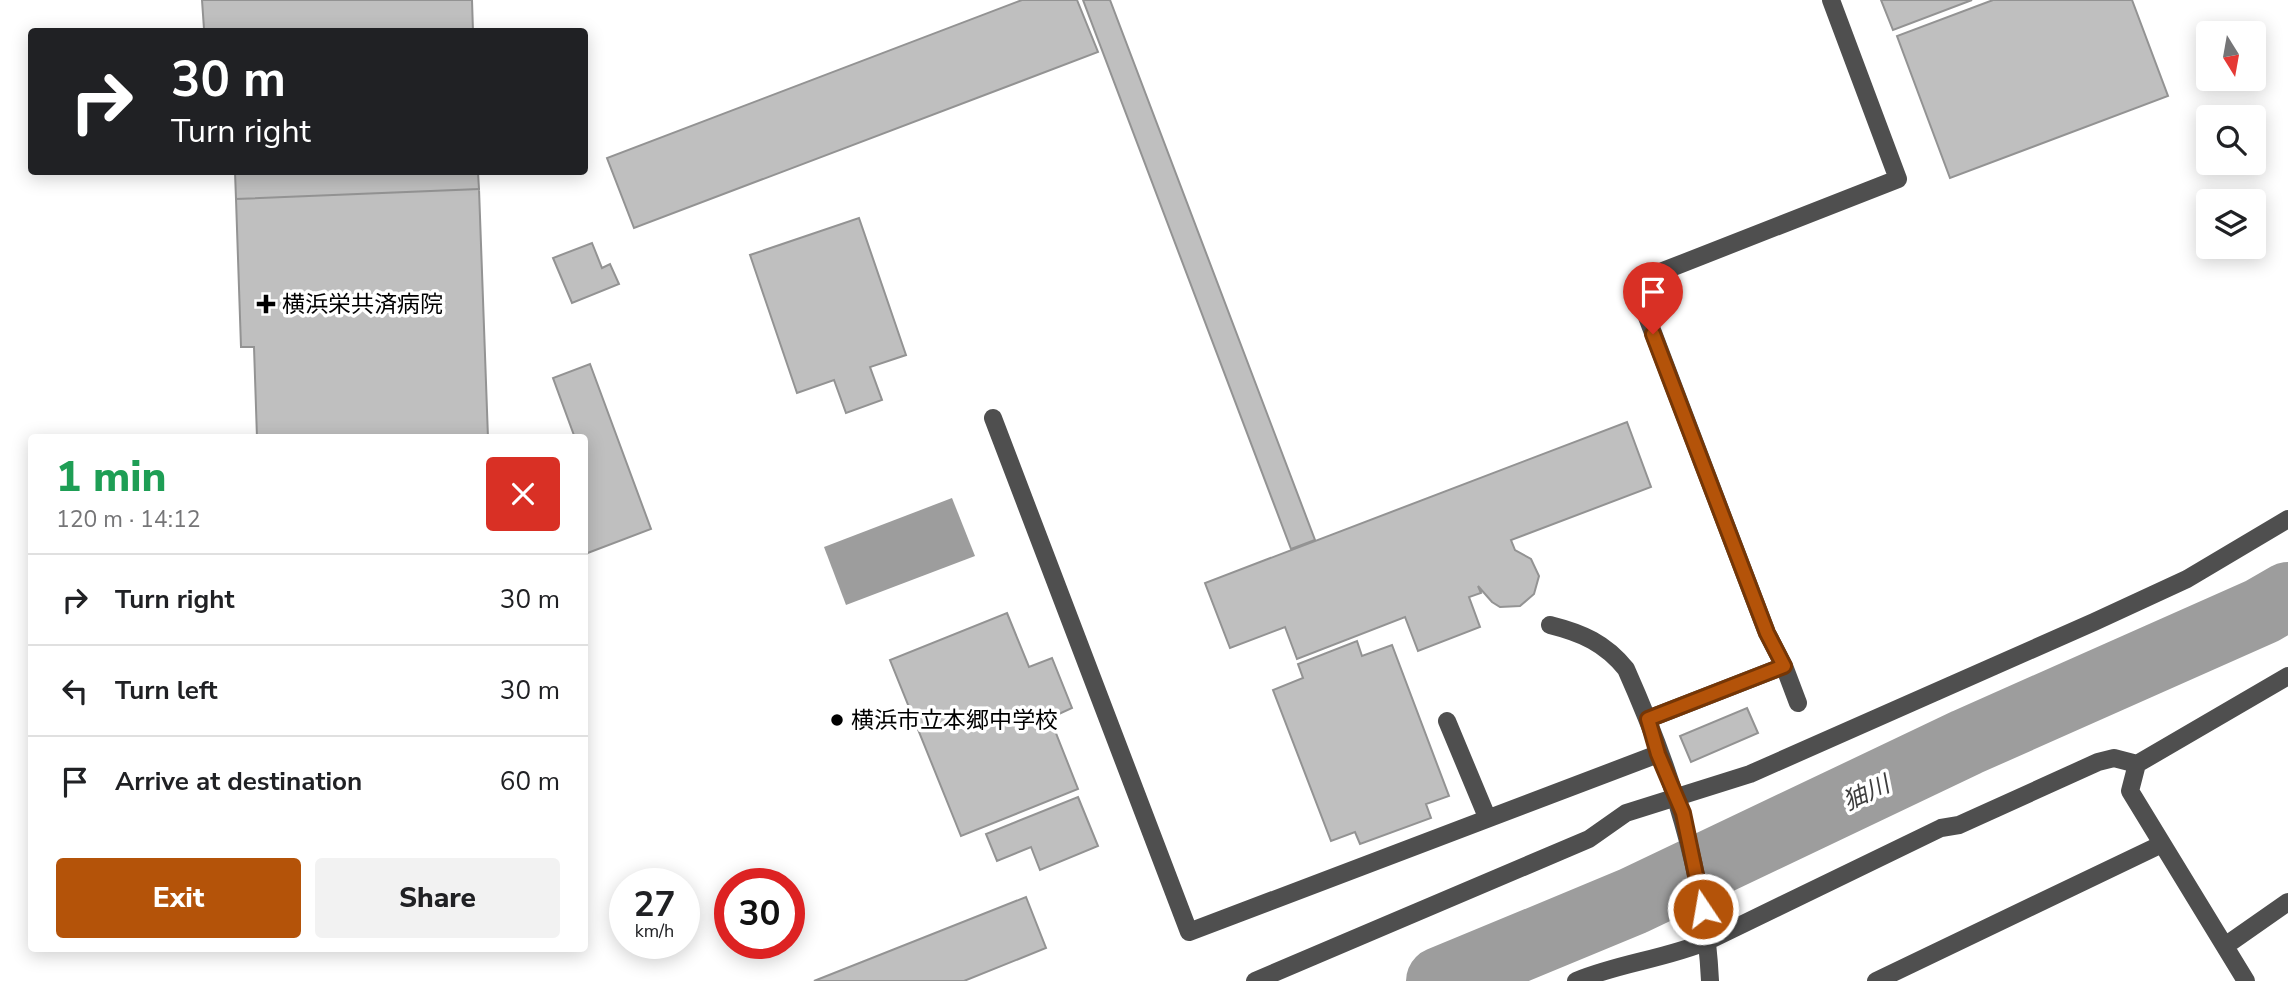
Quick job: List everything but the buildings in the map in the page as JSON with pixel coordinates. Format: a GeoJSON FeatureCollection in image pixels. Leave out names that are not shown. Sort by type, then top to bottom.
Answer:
{"type":"FeatureCollection","features":[{"type":"Feature","properties":{"kind":"street"},"geometry":{"type":"LineString","coordinates":[[1798,703],[1784,666],[1767,633],[1644,309],[1663,271],[1898,179],[1831,0]]}},
{"type":"Feature","properties":{"kind":"street"},"geometry":{"type":"LineString","coordinates":[[993,418],[1189,932],[1658,754]]}},
{"type":"Feature","properties":{"kind":"street"},"geometry":{"type":"LineString","coordinates":[[1255,981],[1589,839],[1626,813],[1750,775],[2094,622],[2186,579],[2288,519]]}},
{"type":"Feature","properties":{"kind":"street"},"geometry":{"type":"LineString","coordinates":[[1550,625],[1593,639],[1612,652],[1626,669],[1683,813],[1708,937],[1710,981]]}},
{"type":"Feature","properties":{"kind":"street"},"geometry":{"type":"LineString","coordinates":[[1648,719],[1784,666]]}},
{"type":"Feature","properties":{"kind":"street"},"geometry":{"type":"LineString","coordinates":[[1576,981],[1636,961],[1675,955],[1941,828],[1959,825],[2098,762],[2114,758],[2137,764],[2288,676]]}},
{"type":"Feature","properties":{"kind":"street"},"geometry":{"type":"LineString","coordinates":[[1447,721],[1487,817]]}},
{"type":"Feature","properties":{"kind":"street"},"geometry":{"type":"LineString","coordinates":[[2137,764],[2130,791],[2246,981]]}},
{"type":"Feature","properties":{"kind":"street"},"geometry":{"type":"LineString","coordinates":[[1876,981],[2162,844]]}},
{"type":"Feature","properties":{"kind":"street"},"geometry":{"type":"LineString","coordinates":[[2225,946],[2288,902]]}},
{"type":"Feature","properties":{"kind":"shaded area"},"geometry":{"type":"Polygon","coordinates":[[[952,498],[975,556],[846,605],[824,547],[952,498]]]}},
{"type":"Feature","properties":{"kind":"waterway","name":"㹨川"},"geometry":{"type":"LineString","coordinates":[[1440,981],[1633,901],[1967,742],[2262,611],[2288,596]]}},
{"type":"Feature","properties":{"kind":"place","name":"横浜栄共済病院"},"geometry":{"type":"Point","coordinates":[266,304]}},
{"type":"Feature","properties":{"kind":"place","name":"横浜市立本郷中学校"},"geometry":{"type":"Point","coordinates":[837,720]}},
{"type":"Feature","properties":{"kind":"route"},"geometry":{"type":"LineString","coordinates":[[1653,334],[1767,633],[1784,666],[1648,719],[1658,754],[1683,813],[1703,909]]}}]}
